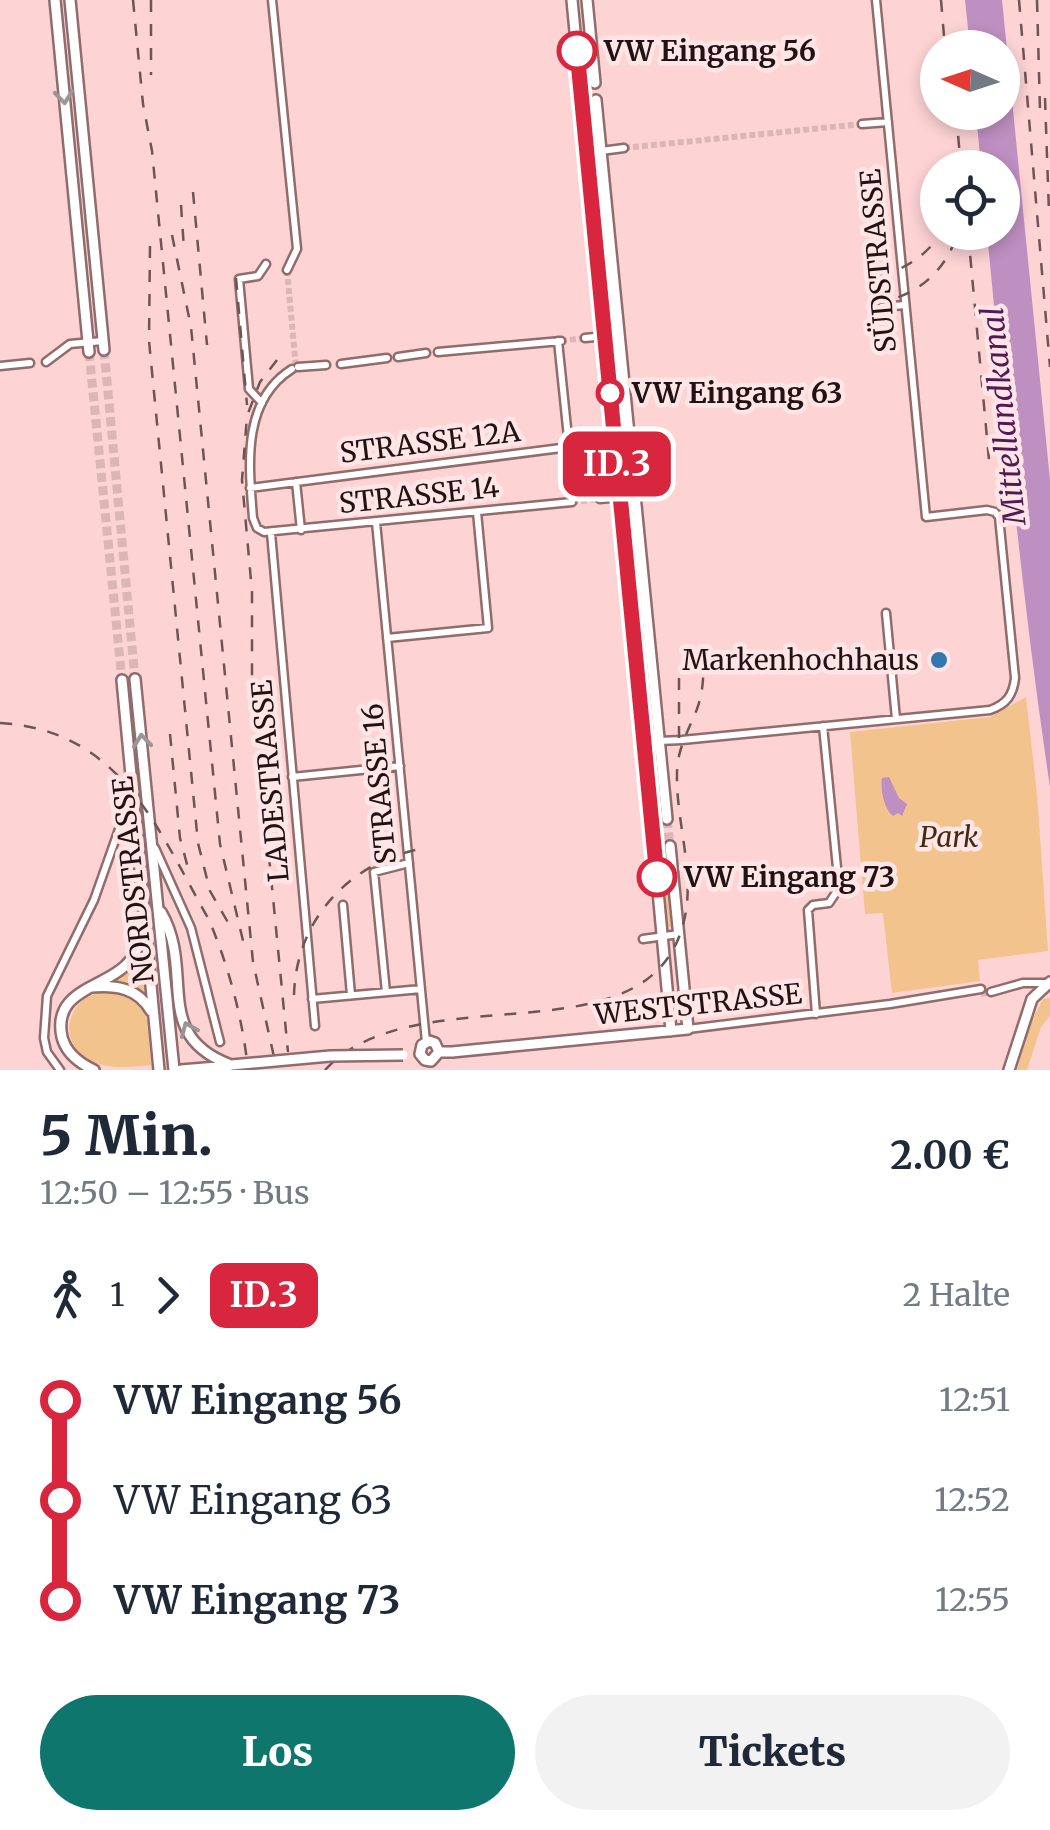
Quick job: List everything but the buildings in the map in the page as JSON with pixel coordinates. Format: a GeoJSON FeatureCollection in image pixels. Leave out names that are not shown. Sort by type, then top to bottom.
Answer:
{"type":"FeatureCollection","features":[{"type":"Feature","properties":{"kind":"street"},"geometry":{"type":"LineString","coordinates":[[55,0],[88,347]]}},
{"type":"Feature","properties":{"kind":"street"},"geometry":{"type":"LineString","coordinates":[[46,362],[70,344],[104,346],[70,0]]}},
{"type":"Feature","properties":{"kind":"street"},"geometry":{"type":"LineString","coordinates":[[272,0],[296,249],[287,270]]}},
{"type":"Feature","properties":{"kind":"street"},"geometry":{"type":"LineString","coordinates":[[572,0],[580,84]]}},
{"type":"Feature","properties":{"kind":"street"},"geometry":{"type":"LineString","coordinates":[[587,0],[595,83]]}},
{"type":"Feature","properties":{"kind":"street","name":"SÜDSTRASSE"},"geometry":{"type":"LineString","coordinates":[[876,0],[926,517],[987,510],[999,517],[1016,678],[1014,690],[1000,707],[896,719]]}},
{"type":"Feature","properties":{"kind":"street"},"geometry":{"type":"LineString","coordinates":[[596,100],[667,819]]}},
{"type":"Feature","properties":{"kind":"street"},"geometry":{"type":"LineString","coordinates":[[582,101],[652,822]]}},
{"type":"Feature","properties":{"kind":"street"},"geometry":{"type":"LineString","coordinates":[[862,124],[888,122]]}},
{"type":"Feature","properties":{"kind":"street"},"geometry":{"type":"LineString","coordinates":[[587,151],[594,158],[601,150],[624,148]]}},
{"type":"Feature","properties":{"kind":"street"},"geometry":{"type":"LineString","coordinates":[[75,205],[90,204]]}},
{"type":"Feature","properties":{"kind":"street"},"geometry":{"type":"LineString","coordinates":[[77,224],[92,222]]}},
{"type":"Feature","properties":{"kind":"street"},"geometry":{"type":"LineString","coordinates":[[262,403],[249,389],[239,279],[258,276],[266,264]]}},
{"type":"Feature","properties":{"kind":"street"},"geometry":{"type":"LineString","coordinates":[[882,308],[905,305]]}},
{"type":"Feature","properties":{"kind":"street"},"geometry":{"type":"LineString","coordinates":[[605,336],[612,343],[619,335]]}},
{"type":"Feature","properties":{"kind":"street"},"geometry":{"type":"LineString","coordinates":[[584,338],[605,336]]}},
{"type":"Feature","properties":{"kind":"street","name":"STRASSE 12A"},"geometry":{"type":"LineString","coordinates":[[250,488],[569,447],[559,341],[438,352]]}},
{"type":"Feature","properties":{"kind":"street"},"geometry":{"type":"LineString","coordinates":[[398,357],[426,353]]}},
{"type":"Feature","properties":{"kind":"street"},"geometry":{"type":"LineString","coordinates":[[340,364],[388,358]]}},
{"type":"Feature","properties":{"kind":"street"},"geometry":{"type":"LineString","coordinates":[[0,366],[30,363]]}},
{"type":"Feature","properties":{"kind":"street"},"geometry":{"type":"LineString","coordinates":[[271,533],[257,528],[252,518],[249,452],[255,419],[272,386],[295,368],[326,365]]}},
{"type":"Feature","properties":{"kind":"street"},"geometry":{"type":"LineString","coordinates":[[296,482],[301,530]]}},
{"type":"Feature","properties":{"kind":"street"},"geometry":{"type":"LineString","coordinates":[[600,499],[620,493],[628,484],[634,492]]}},
{"type":"Feature","properties":{"kind":"street"},"geometry":{"type":"LineString","coordinates":[[620,493],[630,500],[634,492]]}},
{"type":"Feature","properties":{"kind":"street","name":"STRASSE 14"},"geometry":{"type":"LineString","coordinates":[[271,533],[572,502]]}},
{"type":"Feature","properties":{"kind":"street"},"geometry":{"type":"LineString","coordinates":[[388,638],[488,628],[477,512]]}},
{"type":"Feature","properties":{"kind":"street","name":"STRASSE 16"},"geometry":{"type":"LineString","coordinates":[[376,522],[426,1042]]}},
{"type":"Feature","properties":{"kind":"street","name":"LADESTRASSE"},"geometry":{"type":"LineString","coordinates":[[271,533],[314,1026]]}},
{"type":"Feature","properties":{"kind":"street"},"geometry":{"type":"LineString","coordinates":[[630,603],[645,601]]}},
{"type":"Feature","properties":{"kind":"street"},"geometry":{"type":"LineString","coordinates":[[644,744],[650,735],[658,741],[896,719],[886,613]]}},
{"type":"Feature","properties":{"kind":"street"},"geometry":{"type":"LineString","coordinates":[[638,678],[652,676]]}},
{"type":"Feature","properties":{"kind":"street","name":"NORDSTRASSE"},"geometry":{"type":"LineString","coordinates":[[159,1070],[122,684],[136,683],[177,1070]]}},
{"type":"Feature","properties":{"kind":"street"},"geometry":{"type":"LineString","coordinates":[[816,1014],[808,910],[829,902],[839,888],[823,726]]}},
{"type":"Feature","properties":{"kind":"street"},"geometry":{"type":"LineString","coordinates":[[292,777],[400,766]]}},
{"type":"Feature","properties":{"kind":"street"},"geometry":{"type":"LineString","coordinates":[[60,1070],[47,1052],[44,1038],[47,996],[94,900],[132,794]]}},
{"type":"Feature","properties":{"kind":"street"},"geometry":{"type":"LineString","coordinates":[[119,833],[136,836]]}},
{"type":"Feature","properties":{"kind":"street"},"geometry":{"type":"LineString","coordinates":[[152,842],[191,928],[220,1042]]}},
{"type":"Feature","properties":{"kind":"street"},"geometry":{"type":"LineString","coordinates":[[670,846],[688,1030]]}},
{"type":"Feature","properties":{"kind":"street"},"geometry":{"type":"LineString","coordinates":[[654,848],[671,1031]]}},
{"type":"Feature","properties":{"kind":"street"},"geometry":{"type":"LineString","coordinates":[[386,992],[374,872],[409,863]]}},
{"type":"Feature","properties":{"kind":"street"},"geometry":{"type":"LineString","coordinates":[[94,1070],[72,1056],[61,1030],[70,1001],[134,957],[141,936],[142,896]]}},
{"type":"Feature","properties":{"kind":"street"},"geometry":{"type":"LineString","coordinates":[[343,905],[351,995]]}},
{"type":"Feature","properties":{"kind":"street"},"geometry":{"type":"LineString","coordinates":[[158,908],[173,938],[186,1031],[200,1050],[228,1068]]}},
{"type":"Feature","properties":{"kind":"street"},"geometry":{"type":"LineString","coordinates":[[643,939],[679,934]]}},
{"type":"Feature","properties":{"kind":"street","name":"WESTSTRASSE"},"geometry":{"type":"LineString","coordinates":[[439,1052],[688,1030],[1014,987],[1022,982],[1049,983]]}},
{"type":"Feature","properties":{"kind":"street"},"geometry":{"type":"LineString","coordinates":[[1009,1070],[1034,996],[1049,983]]}},
{"type":"Feature","properties":{"kind":"street"},"geometry":{"type":"LineString","coordinates":[[88,987],[117,987],[134,992],[145,1002],[154,1020]]}},
{"type":"Feature","properties":{"kind":"street"},"geometry":{"type":"LineString","coordinates":[[1014,987],[1034,996]]}},
{"type":"Feature","properties":{"kind":"street"},"geometry":{"type":"LineString","coordinates":[[312,999],[421,989]]}},
{"type":"Feature","properties":{"kind":"street"},"geometry":{"type":"LineString","coordinates":[[177,1070],[330,1056],[403,1055],[426,1062],[437,1058],[435,1043],[422,1045],[426,1062]]}},
{"type":"Feature","properties":{"kind":"green space","name":"Park"},"geometry":{"type":"Polygon","coordinates":[[[1026,697],[1048,951],[978,960],[980,981],[892,993],[883,913],[865,914],[850,732],[990,717],[1026,697]]]}},
{"type":"Feature","properties":{"kind":"green space"},"geometry":{"type":"Polygon","coordinates":[[[657,847],[665,847],[671,927],[665,925],[657,847]]]}},
{"type":"Feature","properties":{"kind":"green space"},"geometry":{"type":"Polygon","coordinates":[[[144,949],[148,997],[129,987],[102,983],[126,971],[144,949]]]}},
{"type":"Feature","properties":{"kind":"green space"},"geometry":{"type":"Polygon","coordinates":[[[103,992],[120,995],[140,1006],[148,1024],[151,1065],[119,1067],[97,1063],[79,1052],[72,1042],[69,1031],[74,1011],[81,1002],[103,992]]]}},
{"type":"Feature","properties":{"kind":"green space"},"geometry":{"type":"Polygon","coordinates":[[[1050,998],[1050,1016],[1041,1027],[1027,1070],[1017,1070],[1030,1024],[1043,999],[1050,998]]]}},
{"type":"Feature","properties":{"kind":"shaded area"},"geometry":{"type":"Polygon","coordinates":[[[965,0],[1002,0],[1005,30],[968,30],[965,0]]]}},
{"type":"Feature","properties":{"kind":"shaded area"},"geometry":{"type":"Polygon","coordinates":[[[978,130],[1015,130],[1017,150],[979,150],[978,130]]]}},
{"type":"Feature","properties":{"kind":"shaded area"},"geometry":{"type":"Polygon","coordinates":[[[1020,180],[1050,480],[1050,787],[1040,717],[989,250],[1020,250],[1020,180]]]}},
{"type":"Feature","properties":{"kind":"shaded area"},"geometry":{"type":"Polygon","coordinates":[[[889,777],[899,798],[907,804],[902,816],[893,816],[885,804],[882,778],[889,777]]]}},
{"type":"Feature","properties":{"kind":"tunnel"},"geometry":{"type":"LineString","coordinates":[[624,148],[862,124]]}},
{"type":"Feature","properties":{"kind":"tunnel"},"geometry":{"type":"LineString","coordinates":[[287,270],[296,368]]}},
{"type":"Feature","properties":{"kind":"tunnel"},"geometry":{"type":"LineString","coordinates":[[561,341],[585,338]]}},
{"type":"Feature","properties":{"kind":"tunnel"},"geometry":{"type":"LineString","coordinates":[[104,350],[135,679]]}},
{"type":"Feature","properties":{"kind":"tunnel"},"geometry":{"type":"LineString","coordinates":[[89,352],[122,680]]}},
{"type":"Feature","properties":{"kind":"tunnel"},"geometry":{"type":"LineString","coordinates":[[572,502],[600,499]]}},
{"type":"Feature","properties":{"kind":"tunnel"},"geometry":{"type":"LineString","coordinates":[[667,819],[670,846]]}},
{"type":"Feature","properties":{"kind":"tunnel"},"geometry":{"type":"LineString","coordinates":[[652,821],[654,848]]}},
{"type":"Feature","properties":{"kind":"tunnel"},"geometry":{"type":"LineString","coordinates":[[981,994],[991,992]]}},
{"type":"Feature","properties":{"kind":"railway"},"geometry":{"type":"LineString","coordinates":[[133,0],[143,104],[152,151],[220,844],[245,949]]}},
{"type":"Feature","properties":{"kind":"railway"},"geometry":{"type":"LineString","coordinates":[[151,0],[151,75]]}},
{"type":"Feature","properties":{"kind":"railway"},"geometry":{"type":"LineString","coordinates":[[941,0],[944,30]]}},
{"type":"Feature","properties":{"kind":"railway"},"geometry":{"type":"LineString","coordinates":[[1019,0],[1050,367]]}},
{"type":"Feature","properties":{"kind":"railway"},"geometry":{"type":"LineString","coordinates":[[1037,0],[1040,110]]}},
{"type":"Feature","properties":{"kind":"railway"},"geometry":{"type":"LineString","coordinates":[[1045,98],[1049,213]]}},
{"type":"Feature","properties":{"kind":"railway"},"geometry":{"type":"LineString","coordinates":[[958,130],[959,150]]}},
{"type":"Feature","properties":{"kind":"railway"},"geometry":{"type":"LineString","coordinates":[[193,192],[207,345]]}},
{"type":"Feature","properties":{"kind":"railway"},"geometry":{"type":"LineString","coordinates":[[181,205],[184,249]]}},
{"type":"Feature","properties":{"kind":"railway"},"geometry":{"type":"LineString","coordinates":[[172,235],[191,327],[253,962],[276,1066]]}},
{"type":"Feature","properties":{"kind":"railway"},"geometry":{"type":"LineString","coordinates":[[150,246],[149,341],[198,843],[210,891],[230,926]]}},
{"type":"Feature","properties":{"kind":"railway"},"geometry":{"type":"LineString","coordinates":[[879,276],[898,270],[927,250]]}},
{"type":"Feature","properties":{"kind":"railway"},"geometry":{"type":"LineString","coordinates":[[875,303],[916,288],[937,270],[951,250]]}},
{"type":"Feature","properties":{"kind":"railway"},"geometry":{"type":"LineString","coordinates":[[970,250],[989,460]]}},
{"type":"Feature","properties":{"kind":"railway"},"geometry":{"type":"LineString","coordinates":[[236,278],[247,405]]}},
{"type":"Feature","properties":{"kind":"railway"},"geometry":{"type":"LineString","coordinates":[[277,360],[260,382],[247,416],[242,480],[252,592],[252,681],[288,1052]]}},
{"type":"Feature","properties":{"kind":"railway"},"geometry":{"type":"LineString","coordinates":[[325,1070],[366,1041],[417,1025],[585,1005],[632,989],[667,959],[686,911],[687,877],[677,765],[701,697],[703,657]]}},
{"type":"Feature","properties":{"kind":"railway"},"geometry":{"type":"LineString","coordinates":[[679,666],[679,738]]}},
{"type":"Feature","properties":{"kind":"railway"},"geometry":{"type":"LineString","coordinates":[[0,723],[42,730],[76,744],[106,764],[152,819],[216,938],[239,1013],[248,1070]]}},
{"type":"Feature","properties":{"kind":"railway"},"geometry":{"type":"LineString","coordinates":[[170,734],[180,838],[188,868]]}},
{"type":"Feature","properties":{"kind":"railway"},"geometry":{"type":"LineString","coordinates":[[294,995],[305,942],[332,898],[373,866],[425,848]]}},
{"type":"Feature","properties":{"kind":"bus line","name":"ID.3"},"geometry":{"type":"LineString","coordinates":[[577,51],[657,877]]}},
{"type":"Feature","properties":{"kind":"place","name":"VW Eingang 56"},"geometry":{"type":"Point","coordinates":[577,51]}},
{"type":"Feature","properties":{"kind":"place","name":"VW Eingang 63"},"geometry":{"type":"Point","coordinates":[610,393]}},
{"type":"Feature","properties":{"kind":"place","name":"Markenhochhaus"},"geometry":{"type":"Point","coordinates":[939,660]}},
{"type":"Feature","properties":{"kind":"place","name":"VW Eingang 73"},"geometry":{"type":"Point","coordinates":[657,877]}},
{"type":"Feature","properties":{"kind":"water label","name":"Mittellandkanal"},"geometry":{"type":"Point","coordinates":[1004,416]}}]}
